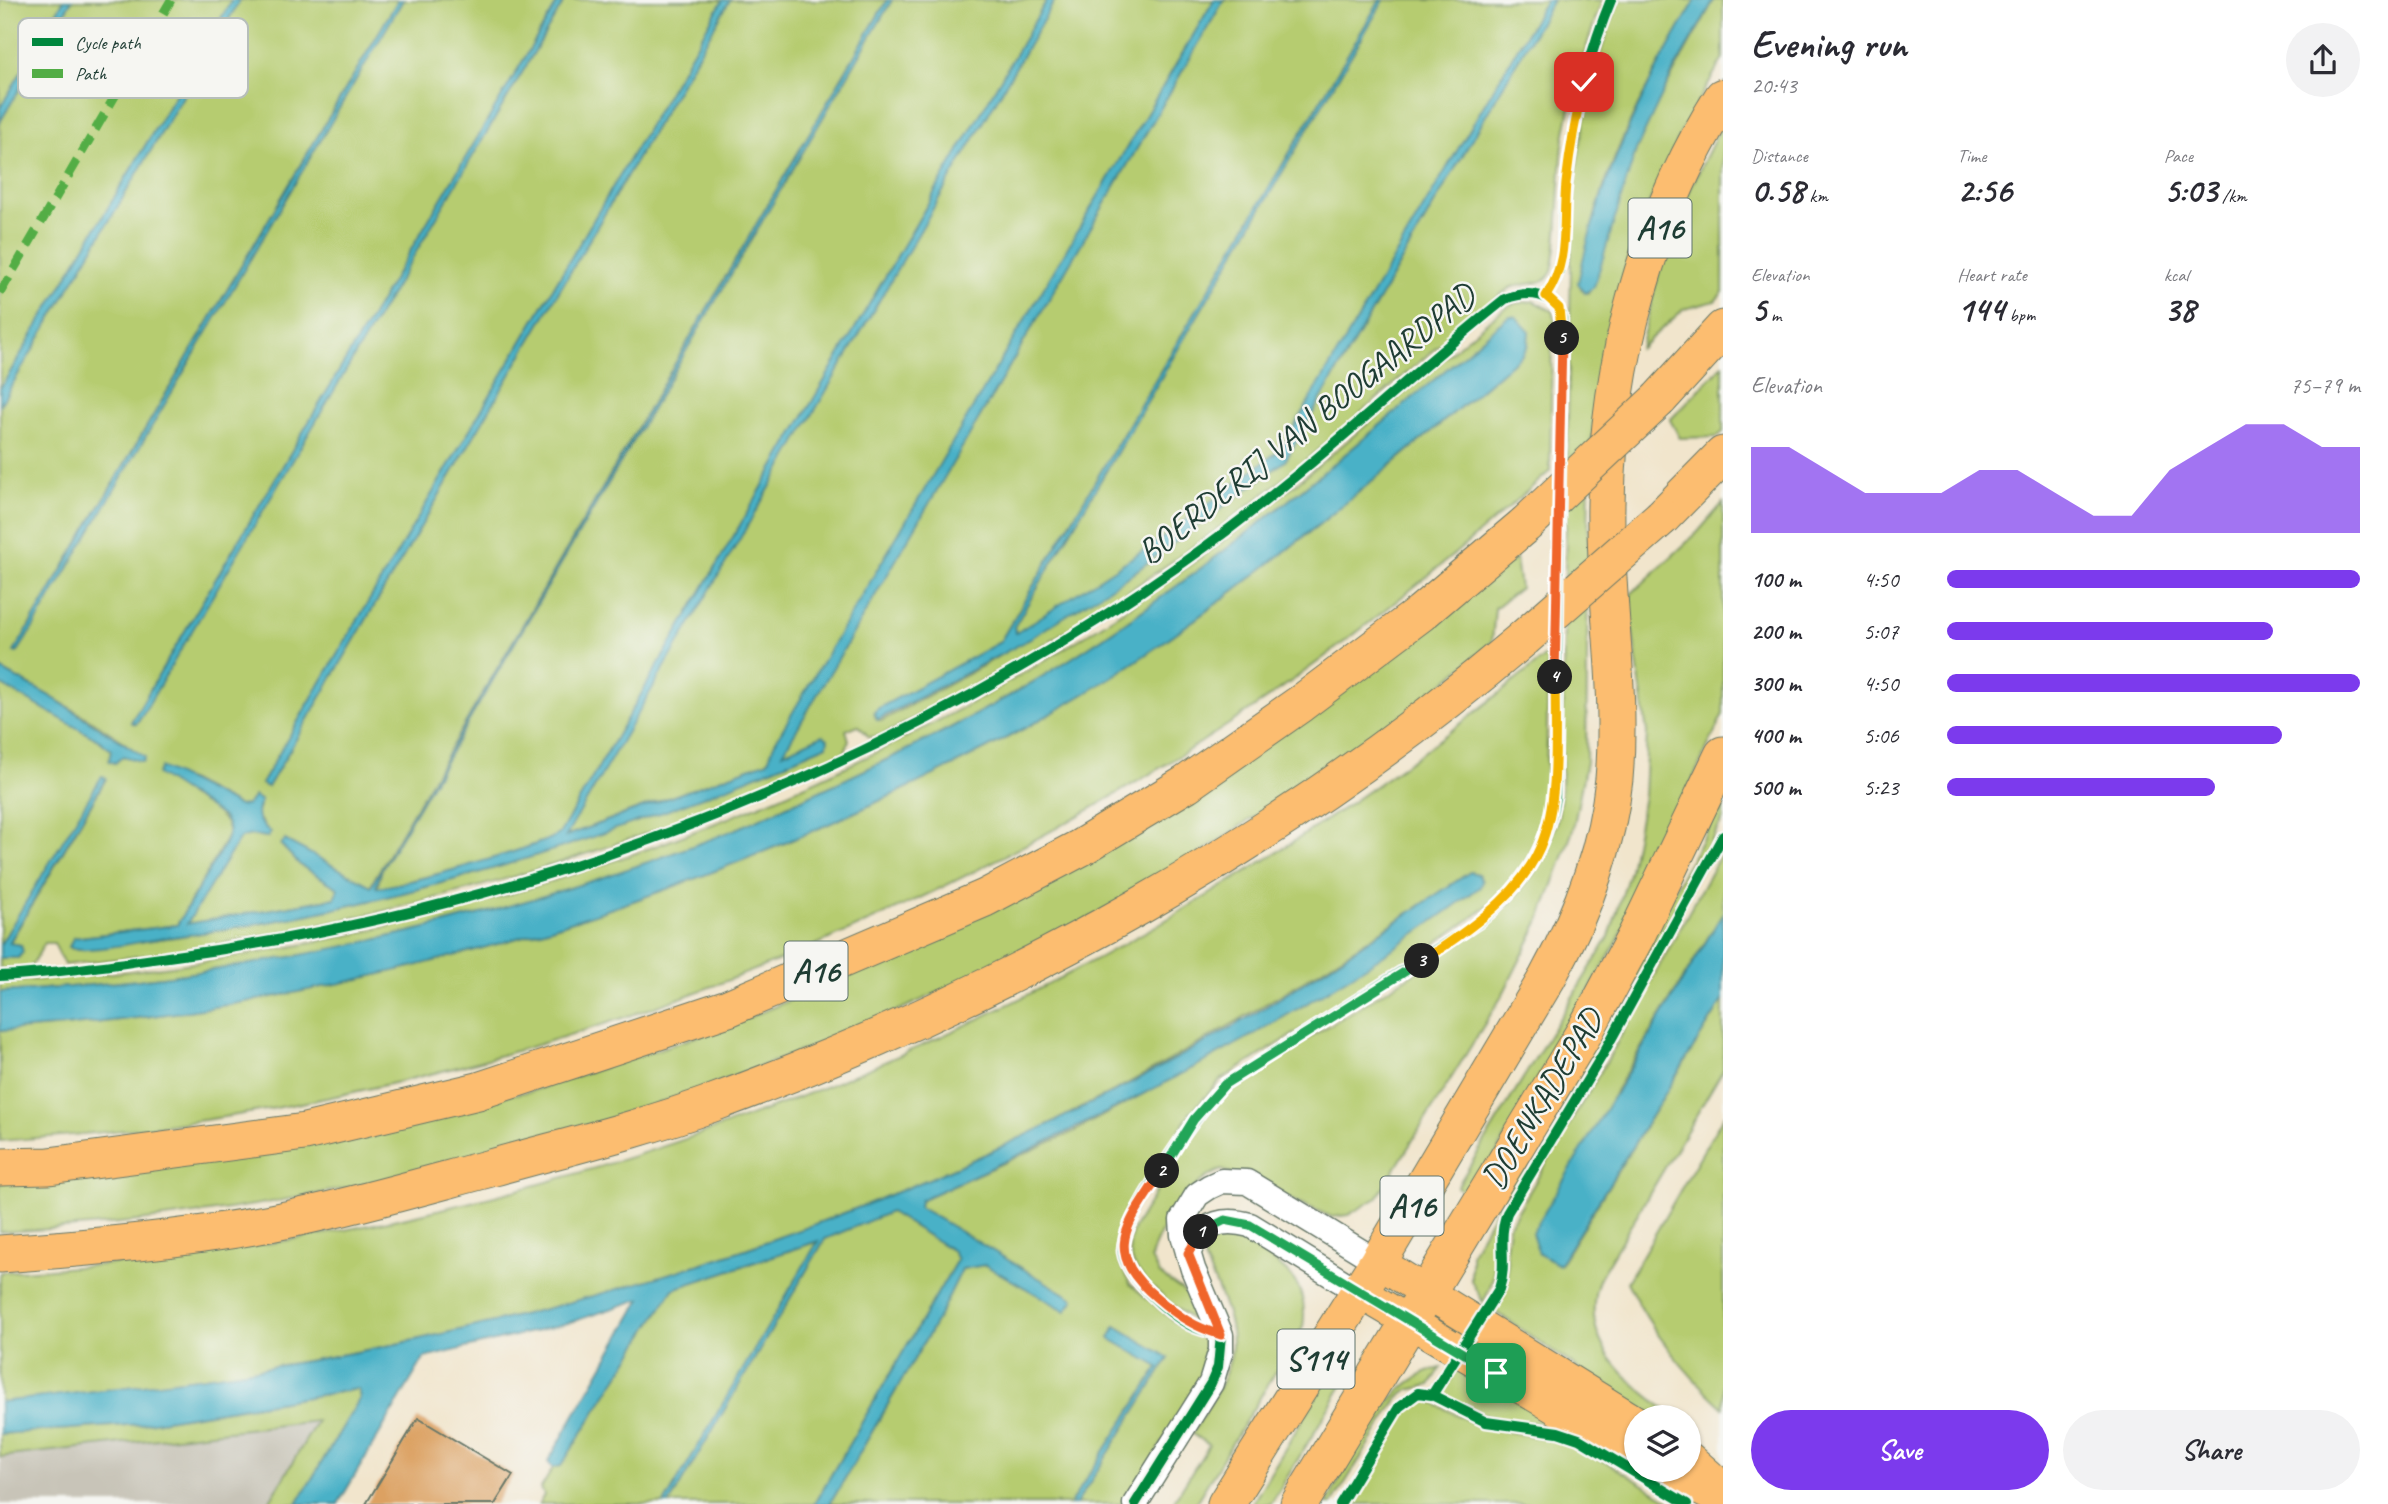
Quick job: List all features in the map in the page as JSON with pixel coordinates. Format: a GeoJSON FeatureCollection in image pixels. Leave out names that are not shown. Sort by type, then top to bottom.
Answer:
{"type":"FeatureCollection","features":[{"type":"Feature","properties":{"kind":"highway","name":"A16"},"geometry":{"type":"LineString","coordinates":[[1369,1277],[1563,950],[1596,866],[1606,828],[1615,750],[1605,505],[1611,422],[1629,322],[1644,274],[1673,191],[1723,96]]}},
{"type":"Feature","properties":{"kind":"highway","name":"A16"},"geometry":{"type":"LineString","coordinates":[[0,1167],[49,1166],[305,1132],[478,1091],[728,1008],[985,898],[1080,848],[1186,784],[1300,704],[1421,613],[1526,524],[1659,399],[1723,329]]}},
{"type":"Feature","properties":{"kind":"highway","name":"A16"},"geometry":{"type":"LineString","coordinates":[[0,1254],[219,1232],[326,1212],[709,1105],[848,1051],[1064,949],[1257,836],[1394,743],[1524,638],[1662,517],[1723,455]]}},
{"type":"Feature","properties":{"kind":"highway","name":"A16"},"geometry":{"type":"LineString","coordinates":[[1418,1308],[1585,1031],[1637,934],[1723,755]]}},
{"type":"Feature","properties":{"kind":"highway","name":"S114"},"geometry":{"type":"LineString","coordinates":[[1226,1504],[1369,1277]]}},
{"type":"Feature","properties":{"kind":"highway","name":"S114"},"geometry":{"type":"LineString","coordinates":[[1299,1504],[1418,1308]]}},
{"type":"Feature","properties":{"kind":"main road","name":"S114"},"geometry":{"type":"LineString","coordinates":[[1369,1277],[1624,1447]]}},
{"type":"Feature","properties":{"kind":"main road","name":"S114"},"geometry":{"type":"LineString","coordinates":[[1418,1308],[1624,1416]]}},
{"type":"Feature","properties":{"kind":"main road"},"geometry":{"type":"LineString","coordinates":[[1701,1469],[1723,1488]]}},
{"type":"Feature","properties":{"kind":"main road"},"geometry":{"type":"LineString","coordinates":[[1686,1482],[1723,1501]]}},
{"type":"Feature","properties":{"kind":"street"},"geometry":{"type":"LineString","coordinates":[[1135,1504],[1218,1367],[1221,1335],[1188,1253],[1182,1220],[1197,1195],[1209,1187],[1236,1179],[1261,1188],[1369,1277]]}},
{"type":"Feature","properties":{"kind":"street"},"geometry":{"type":"LineString","coordinates":[[1188,1253],[1205,1228],[1232,1220],[1250,1225],[1369,1277]]}},
{"type":"Feature","properties":{"kind":"shaded area"},"geometry":{"type":"Polygon","coordinates":[[[318,1421],[268,1504],[0,1504],[0,1457],[318,1421]]]}},
{"type":"Feature","properties":{"kind":"green space"},"geometry":{"type":"Polygon","coordinates":[[[0,0],[64,0],[53,18],[18,18],[18,78],[0,108],[0,0]]]}},
{"type":"Feature","properties":{"kind":"green space"},"geometry":{"type":"Polygon","coordinates":[[[72,0],[232,0],[221,18],[61,18],[72,0]]]}},
{"type":"Feature","properties":{"kind":"green space"},"geometry":{"type":"Polygon","coordinates":[[[240,0],[398,0],[29,626],[17,653],[403,0],[559,0],[131,722],[136,724],[565,0],[723,0],[261,784],[268,787],[730,0],[887,0],[370,886],[285,840],[281,845],[300,865],[338,888],[335,898],[186,924],[240,838],[251,835],[268,837],[267,829],[256,815],[261,801],[254,796],[247,805],[239,806],[187,779],[188,795],[219,815],[229,834],[177,925],[73,938],[72,949],[170,938],[267,922],[458,878],[645,818],[827,745],[823,735],[782,754],[1224,0],[1380,0],[1000,642],[875,717],[881,721],[981,667],[1132,574],[1285,461],[1553,0],[1602,0],[1579,72],[1566,126],[1555,251],[1548,277],[1506,291],[1263,495],[1125,594],[1029,654],[881,736],[869,737],[858,725],[846,730],[849,740],[845,752],[657,830],[561,862],[464,891],[266,936],[64,965],[54,943],[45,943],[30,968],[0,969],[0,958],[18,958],[23,952],[18,944],[9,944],[106,779],[0,945],[0,684],[100,741],[111,750],[109,761],[115,763],[123,756],[143,761],[100,726],[0,669],[0,405],[182,98],[248,98],[248,18],[229,18],[240,0]]]}},
{"type":"Feature","properties":{"kind":"green space"},"geometry":{"type":"Polygon","coordinates":[[[892,0],[1047,0],[560,833],[549,840],[503,856],[377,889],[382,869],[892,0]]]}},
{"type":"Feature","properties":{"kind":"green space"},"geometry":{"type":"Polygon","coordinates":[[[1055,0],[1214,0],[775,744],[768,761],[565,836],[1055,0]]]}},
{"type":"Feature","properties":{"kind":"green space"},"geometry":{"type":"Polygon","coordinates":[[[1384,0],[1546,0],[1281,450],[1165,536],[1016,634],[1014,627],[1384,0]]]}},
{"type":"Feature","properties":{"kind":"green space"},"geometry":{"type":"Polygon","coordinates":[[[1619,0],[1696,0],[1657,67],[1608,175],[1587,251],[1581,289],[1585,293],[1588,293],[1645,130],[1714,0],[1723,0],[1723,58],[1682,130],[1640,223],[1620,287],[1600,370],[1589,459],[1586,762],[1573,830],[1540,920],[1502,996],[1377,1198],[1348,1215],[1332,1217],[1222,1170],[1200,1183],[1178,1206],[1161,1233],[1151,1258],[1159,1274],[1197,1301],[1204,1321],[1195,1321],[1143,1278],[1132,1261],[1130,1240],[1134,1228],[1199,1120],[1221,1096],[1242,1079],[1419,970],[1510,903],[1533,874],[1546,851],[1558,817],[1561,793],[1572,211],[1587,104],[1619,0]]]}},
{"type":"Feature","properties":{"kind":"green space"},"geometry":{"type":"Polygon","coordinates":[[[18,92],[18,98],[174,98],[0,389],[0,122],[18,92]]]}},
{"type":"Feature","properties":{"kind":"green space"},"geometry":{"type":"Polygon","coordinates":[[[1723,122],[1723,292],[1715,301],[1684,309],[1640,348],[1659,272],[1682,206],[1723,122]]]}},
{"type":"Feature","properties":{"kind":"green space"},"geometry":{"type":"Polygon","coordinates":[[[1533,301],[1552,311],[1556,323],[1552,324],[1550,471],[1402,597],[1286,685],[1133,784],[1017,849],[898,908],[776,961],[652,1008],[525,1048],[397,1082],[233,1116],[0,1141],[0,1031],[118,1020],[235,1004],[352,981],[467,952],[581,918],[693,879],[803,835],[911,786],[1029,726],[1086,693],[1192,622],[1383,472],[1523,354],[1520,322],[1509,316],[1351,450],[1244,536],[1075,656],[950,728],[733,831],[618,873],[532,900],[357,944],[179,975],[90,985],[0,992],[0,982],[154,968],[307,944],[458,908],[607,863],[753,808],[894,743],[1030,669],[1160,586],[1279,498],[1501,311],[1512,304],[1533,301]]]}},
{"type":"Feature","properties":{"kind":"green space"},"geometry":{"type":"Polygon","coordinates":[[[1723,365],[1723,432],[1717,437],[1680,438],[1670,420],[1723,365]]]}},
{"type":"Feature","properties":{"kind":"green space"},"geometry":{"type":"Polygon","coordinates":[[[1723,503],[1723,714],[1617,942],[1472,1196],[1457,1187],[1609,937],[1630,870],[1644,796],[1647,732],[1631,620],[1631,594],[1698,532],[1723,503]]]}},
{"type":"Feature","properties":{"kind":"green space"},"geometry":{"type":"Polygon","coordinates":[[[1516,558],[1520,588],[1495,608],[1492,642],[1385,731],[1145,888],[1013,957],[876,1020],[735,1076],[591,1125],[445,1166],[297,1198],[148,1220],[0,1232],[0,1183],[532,1091],[726,1027],[902,953],[1403,648],[1516,558]]]}},
{"type":"Feature","properties":{"kind":"green space"},"geometry":{"type":"Polygon","coordinates":[[[1548,654],[1548,792],[1538,841],[1523,869],[1494,902],[1415,958],[1221,1080],[1190,1113],[1125,1220],[1118,1241],[1119,1262],[1130,1284],[1186,1331],[1210,1340],[1206,1371],[1125,1504],[1076,1504],[1169,1358],[1116,1326],[1109,1338],[1159,1367],[1070,1504],[830,1504],[937,1320],[962,1269],[985,1265],[1066,1311],[1074,1299],[919,1207],[920,1200],[1073,1132],[1303,1006],[1471,894],[1482,881],[1478,874],[1470,872],[1295,986],[1115,1090],[1053,1122],[922,1182],[783,1236],[569,1303],[424,1338],[266,1368],[0,1402],[0,1272],[211,1252],[420,1214],[624,1159],[824,1088],[1017,1000],[1203,898],[1380,783],[1548,654]]]}},
{"type":"Feature","properties":{"kind":"green space"},"geometry":{"type":"Polygon","coordinates":[[[1723,802],[1723,819],[1623,1006],[1497,1219],[1494,1270],[1483,1302],[1471,1281],[1471,1254],[1723,802]]]}},
{"type":"Feature","properties":{"kind":"green space"},"geometry":{"type":"Polygon","coordinates":[[[1723,850],[1723,913],[1615,1091],[1560,1265],[1723,1000],[1723,1070],[1600,1277],[1594,1300],[1595,1322],[1600,1341],[1610,1358],[1660,1405],[1632,1405],[1493,1310],[1508,1277],[1506,1248],[1509,1226],[1608,1059],[1723,850]]]}},
{"type":"Feature","properties":{"kind":"green space"},"geometry":{"type":"Polygon","coordinates":[[[1723,1117],[1723,1408],[1669,1350],[1627,1282],[1723,1117]]]}},
{"type":"Feature","properties":{"kind":"green space"},"geometry":{"type":"Polygon","coordinates":[[[890,1212],[953,1251],[957,1260],[814,1504],[669,1504],[825,1239],[890,1212]]]}},
{"type":"Feature","properties":{"kind":"green space"},"geometry":{"type":"Polygon","coordinates":[[[1226,1235],[1237,1238],[1287,1272],[1301,1294],[1303,1327],[1195,1504],[1172,1504],[1209,1445],[1192,1434],[1220,1385],[1232,1348],[1226,1311],[1204,1259],[1210,1242],[1226,1235]]]}},
{"type":"Feature","properties":{"kind":"green space"},"geometry":{"type":"Polygon","coordinates":[[[819,1241],[664,1504],[539,1504],[544,1495],[541,1488],[553,1468],[561,1466],[673,1289],[819,1241]]]}},
{"type":"Feature","properties":{"kind":"green space"},"geometry":{"type":"Polygon","coordinates":[[[1337,1362],[1351,1371],[1271,1504],[1252,1504],[1337,1362]]]}},
{"type":"Feature","properties":{"kind":"green space"},"geometry":{"type":"Polygon","coordinates":[[[1441,1368],[1430,1385],[1409,1390],[1398,1398],[1332,1504],[1326,1504],[1360,1443],[1387,1404],[1421,1375],[1441,1368]]]}},
{"type":"Feature","properties":{"kind":"green space"},"geometry":{"type":"Polygon","coordinates":[[[1457,1368],[1569,1421],[1517,1422],[1474,1411],[1442,1394],[1457,1368]]]}},
{"type":"Feature","properties":{"kind":"green space"},"geometry":{"type":"Polygon","coordinates":[[[358,1389],[360,1398],[297,1504],[268,1504],[317,1421],[0,1457],[0,1434],[141,1424],[358,1389]]]}},
{"type":"Feature","properties":{"kind":"green space"},"geometry":{"type":"Polygon","coordinates":[[[1420,1400],[1428,1400],[1479,1426],[1560,1441],[1624,1473],[1624,1482],[1639,1482],[1675,1504],[1346,1504],[1404,1409],[1420,1400]]]}},
{"type":"Feature","properties":{"kind":"water"},"geometry":{"type":"Polygon","coordinates":[[[64,0],[72,0],[61,18],[53,18],[64,0]]]}},
{"type":"Feature","properties":{"kind":"water"},"geometry":{"type":"Polygon","coordinates":[[[232,0],[240,0],[229,18],[221,18],[232,0]]]}},
{"type":"Feature","properties":{"kind":"water"},"geometry":{"type":"Polygon","coordinates":[[[398,0],[403,0],[33,628],[17,653],[14,652],[398,0]]]}},
{"type":"Feature","properties":{"kind":"water"},"geometry":{"type":"Polygon","coordinates":[[[559,0],[565,0],[144,712],[136,724],[131,722],[559,0]]]}},
{"type":"Feature","properties":{"kind":"water"},"geometry":{"type":"Polygon","coordinates":[[[723,0],[730,0],[268,787],[261,784],[723,0]]]}},
{"type":"Feature","properties":{"kind":"water"},"geometry":{"type":"Polygon","coordinates":[[[887,0],[892,0],[382,869],[376,887],[469,865],[550,839],[560,833],[1047,0],[1055,0],[566,836],[768,761],[774,744],[1214,0],[1224,0],[783,753],[823,735],[828,739],[827,745],[665,811],[583,840],[500,867],[415,890],[245,926],[99,948],[69,947],[73,938],[177,925],[225,843],[228,829],[222,816],[157,774],[161,767],[239,806],[247,805],[254,796],[261,801],[257,810],[258,818],[271,832],[268,837],[251,835],[240,838],[187,924],[335,898],[338,888],[300,865],[281,845],[285,840],[371,886],[887,0]]]}},
{"type":"Feature","properties":{"kind":"water"},"geometry":{"type":"Polygon","coordinates":[[[1380,0],[1384,0],[1014,627],[1016,633],[1165,536],[1281,449],[1546,0],[1553,0],[1285,461],[1132,574],[1021,644],[877,720],[874,713],[877,709],[1000,642],[1380,0]]]}},
{"type":"Feature","properties":{"kind":"water"},"geometry":{"type":"Polygon","coordinates":[[[1696,0],[1714,0],[1674,70],[1636,150],[1594,287],[1585,293],[1578,283],[1597,208],[1610,172],[1658,67],[1696,0]]]}},
{"type":"Feature","properties":{"kind":"water"},"geometry":{"type":"Polygon","coordinates":[[[18,78],[18,92],[0,122],[0,108],[18,78]]]}},
{"type":"Feature","properties":{"kind":"water"},"geometry":{"type":"Polygon","coordinates":[[[174,98],[182,98],[0,405],[0,389],[174,98]]]}},
{"type":"Feature","properties":{"kind":"water"},"geometry":{"type":"Polygon","coordinates":[[[1509,316],[1516,317],[1529,331],[1528,345],[1523,354],[1383,472],[1241,586],[1142,657],[1086,693],[1029,726],[911,786],[803,835],[693,879],[581,918],[467,952],[352,981],[235,1004],[118,1020],[0,1031],[0,992],[180,975],[358,944],[445,923],[618,872],[703,842],[853,776],[1014,693],[1132,618],[1298,493],[1509,316]]]}},
{"type":"Feature","properties":{"kind":"water"},"geometry":{"type":"Polygon","coordinates":[[[0,669],[50,696],[145,757],[143,762],[123,756],[115,763],[109,761],[111,750],[100,741],[0,684],[0,669]]]}},
{"type":"Feature","properties":{"kind":"water"},"geometry":{"type":"Polygon","coordinates":[[[102,776],[106,778],[9,943],[21,945],[23,952],[18,958],[0,958],[0,945],[102,776]]]}},
{"type":"Feature","properties":{"kind":"water"},"geometry":{"type":"Polygon","coordinates":[[[1470,872],[1478,874],[1482,881],[1480,887],[1415,934],[1279,1020],[1138,1097],[920,1200],[919,1207],[1074,1299],[1066,1311],[985,1265],[962,1269],[937,1320],[830,1504],[814,1504],[957,1260],[953,1251],[890,1212],[825,1239],[669,1504],[664,1504],[818,1241],[673,1289],[561,1466],[553,1468],[548,1462],[641,1299],[568,1323],[424,1358],[338,1504],[297,1504],[360,1398],[358,1389],[141,1424],[0,1434],[0,1402],[266,1368],[424,1338],[569,1303],[640,1282],[783,1236],[853,1210],[1022,1137],[1182,1055],[1244,1020],[1358,948],[1470,872]]]}},
{"type":"Feature","properties":{"kind":"water"},"geometry":{"type":"Polygon","coordinates":[[[1723,913],[1723,1000],[1559,1265],[1539,1254],[1532,1233],[1723,913]]]}},
{"type":"Feature","properties":{"kind":"water"},"geometry":{"type":"Polygon","coordinates":[[[1116,1326],[1169,1358],[1076,1504],[1070,1504],[1159,1367],[1109,1338],[1116,1326]]]}},
{"type":"Feature","properties":{"kind":"building"},"geometry":{"type":"Polygon","coordinates":[[[418,1418],[513,1475],[495,1504],[366,1504],[418,1418]]]}},
{"type":"Feature","properties":{"kind":"marked path"},"geometry":{"type":"LineString","coordinates":[[160,18],[171,0]]}},
{"type":"Feature","properties":{"kind":"marked path"},"geometry":{"type":"LineString","coordinates":[[0,293],[114,98]]}},
{"type":"Feature","properties":{"kind":"cycle path"},"geometry":{"type":"LineString","coordinates":[[1546,296],[1560,264],[1567,180],[1581,93],[1611,0]]}},
{"type":"Feature","properties":{"kind":"cycle path","name":"BOERDERIJ VAN BOOGAARDPAD"},"geometry":{"type":"LineString","coordinates":[[0,976],[126,963],[304,935],[438,905],[570,867],[700,821],[827,767],[950,706],[1069,638],[1226,531],[1505,299],[1531,294],[1547,298],[1562,319],[1555,797],[1545,835],[1529,868],[1506,897],[1478,923],[1225,1084],[1181,1139],[1147,1191],[1125,1237],[1123,1252],[1126,1262],[1150,1294],[1181,1320],[1221,1335],[1218,1367],[1211,1383],[1135,1504]]}},
{"type":"Feature","properties":{"kind":"cycle path","name":"DOENKADEPAD"},"geometry":{"type":"LineString","coordinates":[[1432,1395],[1499,1289],[1507,1213],[1603,1054],[1723,836]]}},
{"type":"Feature","properties":{"kind":"cycle path"},"geometry":{"type":"LineString","coordinates":[[1340,1504],[1399,1407],[1418,1393],[1432,1395],[1486,1422],[1558,1432],[1579,1439],[1687,1504]]}},
{"type":"Feature","properties":{"kind":"route"},"geometry":{"type":"LineString","coordinates":[[1496,1373],[1250,1225],[1232,1220],[1210,1225],[1199,1234],[1188,1253],[1221,1335],[1186,1323],[1139,1283],[1131,1274],[1123,1250],[1129,1224],[1194,1119],[1212,1096],[1225,1084],[1478,923],[1508,897],[1530,869],[1542,847],[1555,797],[1555,642],[1562,319],[1559,308],[1546,296],[1559,277],[1563,259],[1567,180],[1576,114],[1584,82]]}}]}
